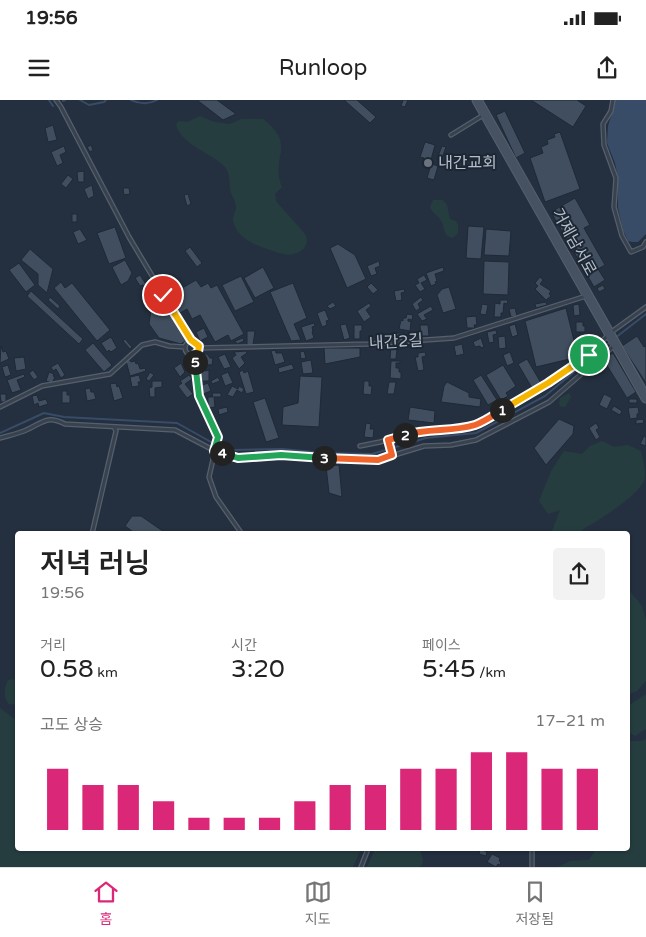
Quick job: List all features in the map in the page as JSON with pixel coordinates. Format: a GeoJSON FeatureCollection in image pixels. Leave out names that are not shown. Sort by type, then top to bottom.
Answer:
{"type":"FeatureCollection","features":[{"type":"Feature","properties":{"kind":"main road","name":"거제남서로"},"geometry":{"type":"LineString","coordinates":[[477,100],[646,398]]}},
{"type":"Feature","properties":{"kind":"lane"},"geometry":{"type":"LineString","coordinates":[[56,100],[129,236],[191,340],[197,343],[200,348],[194,355],[199,396],[218,437],[209,477],[216,497],[240,531]]}},
{"type":"Feature","properties":{"kind":"lane"},"geometry":{"type":"LineString","coordinates":[[612,100],[611,111],[603,124],[604,145],[616,178],[614,207],[622,236],[632,252],[643,247],[646,242]]}},
{"type":"Feature","properties":{"kind":"lane"},"geometry":{"type":"LineString","coordinates":[[451,135],[485,114]]}},
{"type":"Feature","properties":{"kind":"lane","name":"내간2길"},"geometry":{"type":"LineString","coordinates":[[200,348],[369,344],[454,338],[587,295]]}},
{"type":"Feature","properties":{"kind":"lane"},"geometry":{"type":"LineString","coordinates":[[360,446],[420,431],[462,428],[476,424],[548,383],[589,355],[610,333],[646,307]]}},
{"type":"Feature","properties":{"kind":"lane"},"geometry":{"type":"LineString","coordinates":[[185,347],[191,340]]}},
{"type":"Feature","properties":{"kind":"lane"},"geometry":{"type":"LineString","coordinates":[[0,407],[42,386],[110,374],[142,345],[155,342],[169,346],[185,347]]}},
{"type":"Feature","properties":{"kind":"lane"},"geometry":{"type":"LineString","coordinates":[[0,438],[25,431],[45,420],[56,419],[65,424],[175,430],[214,451],[238,458],[281,455],[344,460],[378,460],[424,446],[452,445],[476,440],[549,402],[616,344]]}},
{"type":"Feature","properties":{"kind":"lane"},"geometry":{"type":"LineString","coordinates":[[185,347],[188,354],[194,355]]}},
{"type":"Feature","properties":{"kind":"lane"},"geometry":{"type":"LineString","coordinates":[[93,531],[116,431],[114,426]]}},
{"type":"Feature","properties":{"kind":"lane"},"geometry":{"type":"LineString","coordinates":[[388,440],[392,455]]}},
{"type":"Feature","properties":{"kind":"lane"},"geometry":{"type":"LineString","coordinates":[[361,867],[367,851]]}},
{"type":"Feature","properties":{"kind":"lane"},"geometry":{"type":"LineString","coordinates":[[532,851],[532,867]]}},
{"type":"Feature","properties":{"kind":"green space"},"geometry":{"type":"Polygon","coordinates":[[[200,116],[214,122],[230,124],[241,119],[263,119],[273,128],[281,144],[278,168],[282,187],[275,194],[276,201],[306,236],[306,244],[302,250],[288,255],[280,254],[248,241],[238,232],[233,220],[236,206],[230,190],[229,176],[226,168],[183,137],[176,124],[179,121],[187,122],[200,116]]]}},
{"type":"Feature","properties":{"kind":"green space"},"geometry":{"type":"Polygon","coordinates":[[[433,200],[443,200],[447,205],[450,219],[456,221],[458,233],[453,238],[445,233],[442,222],[431,209],[433,200]]]}},
{"type":"Feature","properties":{"kind":"green space"},"geometry":{"type":"Polygon","coordinates":[[[569,393],[571,397],[565,407],[561,407],[559,404],[560,398],[569,393]]]}},
{"type":"Feature","properties":{"kind":"green space"},"geometry":{"type":"Polygon","coordinates":[[[602,441],[614,447],[628,445],[641,451],[645,478],[636,492],[628,499],[582,531],[552,531],[560,510],[548,514],[539,501],[551,471],[564,451],[582,454],[590,446],[602,441]]]}},
{"type":"Feature","properties":{"kind":"green space"},"geometry":{"type":"Polygon","coordinates":[[[630,591],[642,606],[646,620],[646,681],[637,691],[630,694],[630,591]]]}},
{"type":"Feature","properties":{"kind":"green space"},"geometry":{"type":"Polygon","coordinates":[[[15,679],[15,705],[9,704],[6,698],[5,692],[8,680],[15,679]]]}},
{"type":"Feature","properties":{"kind":"green space"},"geometry":{"type":"Polygon","coordinates":[[[646,694],[646,729],[635,736],[630,733],[630,705],[646,694]]]}},
{"type":"Feature","properties":{"kind":"green space"},"geometry":{"type":"Polygon","coordinates":[[[0,708],[15,719],[15,851],[360,851],[353,867],[0,867],[0,708]]]}},
{"type":"Feature","properties":{"kind":"green space"},"geometry":{"type":"Polygon","coordinates":[[[646,739],[646,867],[558,867],[570,861],[589,860],[595,851],[630,851],[630,741],[646,739]]]}},
{"type":"Feature","properties":{"kind":"green space"},"geometry":{"type":"Polygon","coordinates":[[[374,851],[421,851],[423,859],[422,865],[419,867],[367,867],[374,851]]]}},
{"type":"Feature","properties":{"kind":"water"},"geometry":{"type":"Polygon","coordinates":[[[614,100],[646,100],[646,234],[638,242],[628,241],[623,230],[618,208],[618,178],[615,163],[607,143],[608,126],[614,100]]]}},
{"type":"Feature","properties":{"kind":"building"},"geometry":{"type":"Polygon","coordinates":[[[197,100],[217,100],[236,114],[223,120],[197,100]]]}},
{"type":"Feature","properties":{"kind":"building"},"geometry":{"type":"Polygon","coordinates":[[[344,100],[357,100],[376,117],[370,123],[344,100]]]}},
{"type":"Feature","properties":{"kind":"building"},"geometry":{"type":"Polygon","coordinates":[[[403,100],[408,100],[405,107],[401,106],[403,100]]]}},
{"type":"Feature","properties":{"kind":"building"},"geometry":{"type":"Polygon","coordinates":[[[531,100],[577,100],[586,106],[573,127],[531,100]]]}},
{"type":"Feature","properties":{"kind":"building"},"geometry":{"type":"Polygon","coordinates":[[[505,111],[525,153],[516,158],[496,115],[505,111]]]}},
{"type":"Feature","properties":{"kind":"building"},"geometry":{"type":"Polygon","coordinates":[[[53,125],[57,140],[48,142],[45,128],[53,125]]]}},
{"type":"Feature","properties":{"kind":"building"},"geometry":{"type":"Polygon","coordinates":[[[560,132],[580,189],[545,202],[530,158],[543,153],[541,147],[548,144],[547,140],[555,137],[554,134],[560,132]]]}},
{"type":"Feature","properties":{"kind":"building","name":"내간교회"},"geometry":{"type":"Polygon","coordinates":[[[425,142],[435,145],[431,160],[433,161],[432,164],[438,166],[434,180],[427,178],[430,168],[422,165],[424,158],[420,157],[425,142]]]}},
{"type":"Feature","properties":{"kind":"building"},"geometry":{"type":"Polygon","coordinates":[[[91,145],[93,150],[90,152],[87,147],[91,145]]]}},
{"type":"Feature","properties":{"kind":"building"},"geometry":{"type":"Polygon","coordinates":[[[64,146],[66,152],[60,155],[63,163],[57,166],[51,152],[64,146]]]}},
{"type":"Feature","properties":{"kind":"building"},"geometry":{"type":"Polygon","coordinates":[[[442,146],[446,147],[441,161],[437,159],[442,146]]]}},
{"type":"Feature","properties":{"kind":"building"},"geometry":{"type":"Polygon","coordinates":[[[84,171],[84,182],[78,182],[77,172],[84,171]]]}},
{"type":"Feature","properties":{"kind":"building"},"geometry":{"type":"Polygon","coordinates":[[[68,175],[73,179],[66,188],[61,184],[68,175]]]}},
{"type":"Feature","properties":{"kind":"building"},"geometry":{"type":"Polygon","coordinates":[[[92,185],[94,196],[88,199],[84,189],[92,185]]]}},
{"type":"Feature","properties":{"kind":"building"},"geometry":{"type":"Polygon","coordinates":[[[123,188],[129,188],[130,194],[124,195],[123,188]]]}},
{"type":"Feature","properties":{"kind":"building"},"geometry":{"type":"Polygon","coordinates":[[[188,194],[191,204],[187,206],[184,195],[188,194]]]}},
{"type":"Feature","properties":{"kind":"building"},"geometry":{"type":"Polygon","coordinates":[[[575,198],[590,225],[584,228],[605,265],[598,269],[605,280],[594,287],[551,212],[575,198]]]}},
{"type":"Feature","properties":{"kind":"building"},"geometry":{"type":"Polygon","coordinates":[[[72,214],[77,214],[77,222],[72,222],[72,214]]]}},
{"type":"Feature","properties":{"kind":"building"},"geometry":{"type":"Polygon","coordinates":[[[468,226],[484,227],[481,259],[466,258],[468,226]]]}},
{"type":"Feature","properties":{"kind":"building"},"geometry":{"type":"Polygon","coordinates":[[[115,227],[126,258],[109,264],[97,233],[115,227]]]}},
{"type":"Feature","properties":{"kind":"building"},"geometry":{"type":"Polygon","coordinates":[[[80,229],[87,240],[78,244],[73,232],[80,229]]]}},
{"type":"Feature","properties":{"kind":"building"},"geometry":{"type":"Polygon","coordinates":[[[486,229],[511,231],[509,256],[484,255],[486,229]]]}},
{"type":"Feature","properties":{"kind":"building"},"geometry":{"type":"Polygon","coordinates":[[[338,244],[355,255],[366,279],[347,288],[330,248],[338,244]]]}},
{"type":"Feature","properties":{"kind":"building"},"geometry":{"type":"Polygon","coordinates":[[[190,247],[202,263],[197,267],[185,251],[190,247]]]}},
{"type":"Feature","properties":{"kind":"building"},"geometry":{"type":"Polygon","coordinates":[[[30,249],[53,269],[47,293],[38,285],[38,274],[21,260],[30,249]]]}},
{"type":"Feature","properties":{"kind":"building"},"geometry":{"type":"Polygon","coordinates":[[[125,260],[132,273],[128,281],[121,285],[112,267],[125,260]]]}},
{"type":"Feature","properties":{"kind":"building"},"geometry":{"type":"Polygon","coordinates":[[[379,261],[380,266],[375,268],[377,274],[371,276],[367,266],[379,261]]]}},
{"type":"Feature","properties":{"kind":"building"},"geometry":{"type":"Polygon","coordinates":[[[484,261],[509,262],[508,295],[483,294],[484,261]]]}},
{"type":"Feature","properties":{"kind":"building"},"geometry":{"type":"Polygon","coordinates":[[[19,263],[35,285],[26,292],[9,270],[19,263]]]}},
{"type":"Feature","properties":{"kind":"building"},"geometry":{"type":"Polygon","coordinates":[[[263,267],[274,288],[255,298],[244,278],[263,267]]]}},
{"type":"Feature","properties":{"kind":"building"},"geometry":{"type":"Polygon","coordinates":[[[443,267],[444,271],[435,274],[436,284],[431,286],[426,273],[443,267]]]}},
{"type":"Feature","properties":{"kind":"building"},"geometry":{"type":"Polygon","coordinates":[[[140,275],[145,283],[149,281],[152,286],[146,290],[143,285],[140,286],[135,278],[140,275]]]}},
{"type":"Feature","properties":{"kind":"building"},"geometry":{"type":"Polygon","coordinates":[[[424,275],[427,280],[421,283],[425,289],[420,292],[415,285],[419,283],[417,279],[424,275]]]}},
{"type":"Feature","properties":{"kind":"building"},"geometry":{"type":"Polygon","coordinates":[[[241,276],[254,302],[235,311],[222,285],[241,276]]]}},
{"type":"Feature","properties":{"kind":"building"},"geometry":{"type":"Polygon","coordinates":[[[540,277],[543,280],[540,284],[551,291],[549,294],[551,296],[546,300],[535,289],[538,286],[535,283],[540,277]]]}},
{"type":"Feature","properties":{"kind":"building"},"geometry":{"type":"Polygon","coordinates":[[[196,280],[201,287],[208,283],[211,288],[217,285],[244,334],[231,341],[228,335],[215,342],[200,315],[192,319],[187,309],[180,313],[170,295],[196,280]]]}},
{"type":"Feature","properties":{"kind":"building"},"geometry":{"type":"Polygon","coordinates":[[[61,282],[65,288],[72,283],[110,330],[97,341],[54,288],[61,282]]]}},
{"type":"Feature","properties":{"kind":"building"},"geometry":{"type":"Polygon","coordinates":[[[293,283],[307,318],[294,324],[301,340],[291,341],[270,292],[293,283]]]}},
{"type":"Feature","properties":{"kind":"building"},"geometry":{"type":"Polygon","coordinates":[[[371,283],[378,290],[373,294],[367,287],[371,283]]]}},
{"type":"Feature","properties":{"kind":"building"},"geometry":{"type":"Polygon","coordinates":[[[603,285],[605,289],[599,292],[597,288],[603,285]]]}},
{"type":"Feature","properties":{"kind":"building"},"geometry":{"type":"Polygon","coordinates":[[[449,287],[456,309],[443,313],[437,295],[442,289],[449,287]]]}},
{"type":"Feature","properties":{"kind":"building"},"geometry":{"type":"Polygon","coordinates":[[[404,289],[405,292],[401,293],[402,300],[396,301],[394,291],[404,289]]]}},
{"type":"Feature","properties":{"kind":"building"},"geometry":{"type":"Polygon","coordinates":[[[31,291],[83,339],[79,344],[27,296],[31,291]]]}},
{"type":"Feature","properties":{"kind":"building"},"geometry":{"type":"Polygon","coordinates":[[[50,297],[60,306],[58,309],[48,300],[50,297]]]}},
{"type":"Feature","properties":{"kind":"building"},"geometry":{"type":"Polygon","coordinates":[[[421,297],[423,300],[418,304],[420,308],[416,311],[412,304],[421,297]]]}},
{"type":"Feature","properties":{"kind":"building"},"geometry":{"type":"Polygon","coordinates":[[[500,300],[508,300],[507,304],[504,303],[501,317],[494,317],[495,303],[500,304],[500,300]]]}},
{"type":"Feature","properties":{"kind":"building"},"geometry":{"type":"Polygon","coordinates":[[[165,302],[188,339],[181,344],[159,338],[149,324],[151,310],[165,302]]]}},
{"type":"Feature","properties":{"kind":"building"},"geometry":{"type":"Polygon","coordinates":[[[333,302],[336,306],[330,309],[327,306],[333,302]]]}},
{"type":"Feature","properties":{"kind":"building"},"geometry":{"type":"Polygon","coordinates":[[[546,302],[547,305],[536,308],[535,304],[546,302]]]}},
{"type":"Feature","properties":{"kind":"building"},"geometry":{"type":"Polygon","coordinates":[[[369,303],[371,306],[366,310],[371,317],[364,322],[357,311],[369,303]]]}},
{"type":"Feature","properties":{"kind":"building"},"geometry":{"type":"Polygon","coordinates":[[[482,304],[488,305],[486,315],[480,314],[482,304]]]}},
{"type":"Feature","properties":{"kind":"building"},"geometry":{"type":"Polygon","coordinates":[[[579,304],[580,315],[574,316],[573,305],[579,304]]]}},
{"type":"Feature","properties":{"kind":"building"},"geometry":{"type":"Polygon","coordinates":[[[431,306],[433,310],[424,315],[427,319],[422,321],[417,314],[431,306]]]}},
{"type":"Feature","properties":{"kind":"building"},"geometry":{"type":"Polygon","coordinates":[[[515,308],[517,316],[511,317],[509,309],[515,308]]]}},
{"type":"Feature","properties":{"kind":"building"},"geometry":{"type":"Polygon","coordinates":[[[566,308],[578,357],[536,367],[525,321],[566,308]]]}},
{"type":"Feature","properties":{"kind":"building"},"geometry":{"type":"Polygon","coordinates":[[[325,310],[329,320],[326,321],[327,325],[322,327],[317,313],[325,310]]]}},
{"type":"Feature","properties":{"kind":"building"},"geometry":{"type":"Polygon","coordinates":[[[407,314],[413,315],[412,320],[408,319],[411,322],[410,331],[399,329],[401,320],[403,321],[403,318],[406,318],[407,314]]]}},
{"type":"Feature","properties":{"kind":"building"},"geometry":{"type":"Polygon","coordinates":[[[476,316],[477,325],[474,325],[475,328],[467,328],[466,317],[476,316]]]}},
{"type":"Feature","properties":{"kind":"building"},"geometry":{"type":"Polygon","coordinates":[[[576,322],[583,322],[585,332],[576,332],[576,322]]]}},
{"type":"Feature","properties":{"kind":"building"},"geometry":{"type":"Polygon","coordinates":[[[314,323],[315,326],[312,327],[312,332],[314,338],[306,341],[301,327],[314,323]]]}},
{"type":"Feature","properties":{"kind":"building"},"geometry":{"type":"Polygon","coordinates":[[[346,324],[350,338],[344,340],[340,325],[346,324]]]}},
{"type":"Feature","properties":{"kind":"building"},"geometry":{"type":"Polygon","coordinates":[[[515,324],[518,335],[512,337],[509,326],[515,324]]]}},
{"type":"Feature","properties":{"kind":"building"},"geometry":{"type":"Polygon","coordinates":[[[354,325],[362,325],[360,339],[354,339],[354,325]]]}},
{"type":"Feature","properties":{"kind":"building"},"geometry":{"type":"Polygon","coordinates":[[[420,325],[428,325],[429,336],[421,336],[420,325]]]}},
{"type":"Feature","properties":{"kind":"building"},"geometry":{"type":"Polygon","coordinates":[[[204,328],[208,337],[200,341],[196,332],[204,328]]]}},
{"type":"Feature","properties":{"kind":"building"},"geometry":{"type":"Polygon","coordinates":[[[496,330],[497,334],[493,335],[494,342],[489,343],[487,332],[496,330]]]}},
{"type":"Feature","properties":{"kind":"building"},"geometry":{"type":"Polygon","coordinates":[[[247,331],[255,331],[253,345],[247,345],[247,331]]]}},
{"type":"Feature","properties":{"kind":"building"},"geometry":{"type":"Polygon","coordinates":[[[394,333],[404,333],[404,338],[394,339],[394,333]]]}},
{"type":"Feature","properties":{"kind":"building"},"geometry":{"type":"Polygon","coordinates":[[[505,336],[506,348],[499,349],[498,337],[505,336]]]}},
{"type":"Feature","properties":{"kind":"building"},"geometry":{"type":"Polygon","coordinates":[[[579,336],[587,336],[587,351],[580,351],[579,336]]]}},
{"type":"Feature","properties":{"kind":"building"},"geometry":{"type":"Polygon","coordinates":[[[637,336],[644,347],[646,346],[646,383],[622,346],[637,336]]]}},
{"type":"Feature","properties":{"kind":"building"},"geometry":{"type":"Polygon","coordinates":[[[111,337],[117,348],[107,352],[101,343],[111,337]]]}},
{"type":"Feature","properties":{"kind":"building"},"geometry":{"type":"Polygon","coordinates":[[[243,338],[244,341],[237,344],[235,341],[243,338]]]}},
{"type":"Feature","properties":{"kind":"building"},"geometry":{"type":"Polygon","coordinates":[[[481,338],[484,347],[475,347],[473,342],[481,338]]]}},
{"type":"Feature","properties":{"kind":"building"},"geometry":{"type":"Polygon","coordinates":[[[125,339],[132,347],[130,349],[123,341],[125,339]]]}},
{"type":"Feature","properties":{"kind":"building"},"geometry":{"type":"Polygon","coordinates":[[[93,343],[112,365],[104,372],[85,350],[93,343]]]}},
{"type":"Feature","properties":{"kind":"building"},"geometry":{"type":"Polygon","coordinates":[[[462,344],[464,354],[456,356],[454,346],[462,344]]]}},
{"type":"Feature","properties":{"kind":"building"},"geometry":{"type":"Polygon","coordinates":[[[391,345],[403,346],[403,349],[397,349],[396,359],[390,359],[391,345]]]}},
{"type":"Feature","properties":{"kind":"building"},"geometry":{"type":"Polygon","coordinates":[[[1,346],[3,352],[6,351],[9,359],[0,363],[1,346]]]}},
{"type":"Feature","properties":{"kind":"building"},"geometry":{"type":"Polygon","coordinates":[[[324,348],[360,348],[360,357],[325,364],[324,348]]]}},
{"type":"Feature","properties":{"kind":"building"},"geometry":{"type":"Polygon","coordinates":[[[275,350],[276,353],[282,353],[285,362],[275,365],[271,351],[275,350]]]}},
{"type":"Feature","properties":{"kind":"building"},"geometry":{"type":"Polygon","coordinates":[[[246,351],[247,353],[241,357],[245,363],[239,369],[232,358],[236,355],[234,352],[246,351]]]}},
{"type":"Feature","properties":{"kind":"building"},"geometry":{"type":"Polygon","coordinates":[[[304,351],[306,358],[301,359],[300,352],[304,351]]]}},
{"type":"Feature","properties":{"kind":"building"},"geometry":{"type":"Polygon","coordinates":[[[425,352],[426,356],[422,357],[424,370],[418,371],[415,357],[418,357],[418,353],[425,352]]]}},
{"type":"Feature","properties":{"kind":"building"},"geometry":{"type":"Polygon","coordinates":[[[510,352],[514,363],[507,366],[503,355],[510,352]]]}},
{"type":"Feature","properties":{"kind":"building"},"geometry":{"type":"Polygon","coordinates":[[[613,353],[636,392],[627,398],[603,359],[613,353]]]}},
{"type":"Feature","properties":{"kind":"building"},"geometry":{"type":"Polygon","coordinates":[[[201,354],[207,354],[210,358],[213,358],[212,365],[198,364],[201,354]]]}},
{"type":"Feature","properties":{"kind":"building"},"geometry":{"type":"Polygon","coordinates":[[[225,354],[231,367],[224,369],[218,357],[225,354]]]}},
{"type":"Feature","properties":{"kind":"building"},"geometry":{"type":"Polygon","coordinates":[[[24,357],[26,369],[16,371],[14,358],[24,357]]]}},
{"type":"Feature","properties":{"kind":"building"},"geometry":{"type":"Polygon","coordinates":[[[527,359],[541,383],[532,388],[518,364],[527,359]]]}},
{"type":"Feature","properties":{"kind":"building"},"geometry":{"type":"Polygon","coordinates":[[[130,360],[131,362],[135,361],[136,364],[138,363],[140,369],[145,368],[146,371],[130,376],[126,361],[130,360]]]}},
{"type":"Feature","properties":{"kind":"building"},"geometry":{"type":"Polygon","coordinates":[[[311,360],[313,373],[303,374],[301,362],[311,360]]]}},
{"type":"Feature","properties":{"kind":"building"},"geometry":{"type":"Polygon","coordinates":[[[391,361],[400,361],[400,363],[396,363],[396,368],[399,368],[399,372],[401,372],[401,379],[390,378],[391,361]]]}},
{"type":"Feature","properties":{"kind":"building"},"geometry":{"type":"Polygon","coordinates":[[[58,363],[65,375],[61,378],[56,369],[53,371],[51,367],[58,363]]]}},
{"type":"Feature","properties":{"kind":"building"},"geometry":{"type":"Polygon","coordinates":[[[181,363],[185,372],[180,377],[174,368],[181,363]]]}},
{"type":"Feature","properties":{"kind":"building"},"geometry":{"type":"Polygon","coordinates":[[[292,364],[294,369],[279,373],[278,368],[292,364]]]}},
{"type":"Feature","properties":{"kind":"building"},"geometry":{"type":"Polygon","coordinates":[[[8,365],[11,375],[5,377],[2,367],[8,365]]]}},
{"type":"Feature","properties":{"kind":"building"},"geometry":{"type":"Polygon","coordinates":[[[503,365],[516,386],[506,393],[508,396],[501,400],[486,375],[503,365]]]}},
{"type":"Feature","properties":{"kind":"building"},"geometry":{"type":"Polygon","coordinates":[[[199,368],[205,368],[205,371],[209,370],[209,381],[200,381],[199,368]]]}},
{"type":"Feature","properties":{"kind":"building"},"geometry":{"type":"Polygon","coordinates":[[[33,370],[38,377],[34,380],[29,373],[33,370]]]}},
{"type":"Feature","properties":{"kind":"building"},"geometry":{"type":"Polygon","coordinates":[[[243,370],[244,373],[248,371],[254,392],[246,394],[239,372],[243,370]]]}},
{"type":"Feature","properties":{"kind":"building"},"geometry":{"type":"Polygon","coordinates":[[[49,372],[54,374],[53,376],[55,377],[52,383],[46,381],[49,372]]]}},
{"type":"Feature","properties":{"kind":"building"},"geometry":{"type":"Polygon","coordinates":[[[150,372],[154,375],[149,381],[146,379],[150,372]]]}},
{"type":"Feature","properties":{"kind":"building"},"geometry":{"type":"Polygon","coordinates":[[[228,372],[233,383],[225,386],[221,375],[228,372]]]}},
{"type":"Feature","properties":{"kind":"building"},"geometry":{"type":"Polygon","coordinates":[[[24,374],[25,377],[17,380],[21,390],[12,393],[7,380],[24,374]]]}},
{"type":"Feature","properties":{"kind":"building"},"geometry":{"type":"Polygon","coordinates":[[[139,375],[141,382],[138,382],[139,386],[132,387],[130,377],[139,375]]]}},
{"type":"Feature","properties":{"kind":"building"},"geometry":{"type":"Polygon","coordinates":[[[189,375],[192,379],[185,384],[193,394],[187,398],[178,386],[182,383],[180,381],[189,375]]]}},
{"type":"Feature","properties":{"kind":"building"},"geometry":{"type":"Polygon","coordinates":[[[481,375],[497,400],[488,405],[473,380],[481,375]]]}},
{"type":"Feature","properties":{"kind":"building"},"geometry":{"type":"Polygon","coordinates":[[[300,376],[322,377],[319,427],[282,425],[283,407],[298,403],[300,376]]]}},
{"type":"Feature","properties":{"kind":"building"},"geometry":{"type":"Polygon","coordinates":[[[218,377],[220,381],[212,384],[211,381],[218,377]]]}},
{"type":"Feature","properties":{"kind":"building"},"geometry":{"type":"Polygon","coordinates":[[[152,381],[162,381],[162,387],[155,388],[155,397],[150,397],[149,388],[152,387],[152,381]]]}},
{"type":"Feature","properties":{"kind":"building"},"geometry":{"type":"Polygon","coordinates":[[[364,381],[369,381],[369,386],[372,386],[371,395],[363,394],[364,381]]]}},
{"type":"Feature","properties":{"kind":"building"},"geometry":{"type":"Polygon","coordinates":[[[389,382],[396,382],[394,394],[387,394],[389,382]]]}},
{"type":"Feature","properties":{"kind":"building"},"geometry":{"type":"Polygon","coordinates":[[[447,382],[469,393],[469,397],[481,399],[480,407],[441,402],[444,386],[447,382]]]}},
{"type":"Feature","properties":{"kind":"building"},"geometry":{"type":"Polygon","coordinates":[[[116,383],[123,398],[114,401],[110,384],[116,383]]]}},
{"type":"Feature","properties":{"kind":"building"},"geometry":{"type":"Polygon","coordinates":[[[208,383],[211,391],[203,394],[200,386],[208,383]]]}},
{"type":"Feature","properties":{"kind":"building"},"geometry":{"type":"Polygon","coordinates":[[[232,386],[238,389],[239,386],[244,389],[242,393],[237,390],[233,397],[227,395],[232,386]]]}},
{"type":"Feature","properties":{"kind":"building"},"geometry":{"type":"Polygon","coordinates":[[[90,388],[91,392],[94,392],[96,399],[87,401],[85,389],[90,388]]]}},
{"type":"Feature","properties":{"kind":"building"},"geometry":{"type":"Polygon","coordinates":[[[62,391],[67,391],[67,395],[70,395],[70,403],[62,403],[62,391]]]}},
{"type":"Feature","properties":{"kind":"building"},"geometry":{"type":"Polygon","coordinates":[[[212,393],[221,393],[221,397],[214,397],[215,407],[208,408],[208,397],[213,397],[212,393]]]}},
{"type":"Feature","properties":{"kind":"building"},"geometry":{"type":"Polygon","coordinates":[[[0,394],[6,394],[6,402],[1,402],[0,394]]]}},
{"type":"Feature","properties":{"kind":"building"},"geometry":{"type":"Polygon","coordinates":[[[604,394],[612,398],[607,409],[599,405],[604,394]]]}},
{"type":"Feature","properties":{"kind":"building"},"geometry":{"type":"Polygon","coordinates":[[[37,395],[39,401],[46,399],[48,404],[39,407],[38,403],[34,405],[32,396],[37,395]]]}},
{"type":"Feature","properties":{"kind":"building"},"geometry":{"type":"Polygon","coordinates":[[[265,398],[279,438],[266,442],[253,402],[265,398]]]}},
{"type":"Feature","properties":{"kind":"building"},"geometry":{"type":"Polygon","coordinates":[[[629,399],[637,399],[637,403],[629,403],[629,399]]]}},
{"type":"Feature","properties":{"kind":"building"},"geometry":{"type":"Polygon","coordinates":[[[614,406],[622,411],[620,415],[611,410],[614,406]]]}},
{"type":"Feature","properties":{"kind":"building"},"geometry":{"type":"Polygon","coordinates":[[[227,407],[228,412],[219,415],[218,409],[227,407]]]}},
{"type":"Feature","properties":{"kind":"building"},"geometry":{"type":"Polygon","coordinates":[[[410,407],[435,411],[434,423],[408,420],[410,407]]]}},
{"type":"Feature","properties":{"kind":"building"},"geometry":{"type":"Polygon","coordinates":[[[638,407],[639,413],[637,418],[630,419],[628,408],[638,407]]]}},
{"type":"Feature","properties":{"kind":"building"},"geometry":{"type":"Polygon","coordinates":[[[559,419],[574,426],[573,434],[546,465],[534,448],[559,419]]]}},
{"type":"Feature","properties":{"kind":"building"},"geometry":{"type":"Polygon","coordinates":[[[643,419],[644,423],[636,424],[636,420],[643,419]]]}},
{"type":"Feature","properties":{"kind":"building"},"geometry":{"type":"Polygon","coordinates":[[[366,423],[371,424],[370,429],[374,429],[373,438],[364,437],[366,423]]]}},
{"type":"Feature","properties":{"kind":"building"},"geometry":{"type":"Polygon","coordinates":[[[596,423],[599,428],[596,430],[600,437],[596,440],[589,428],[596,423]]]}},
{"type":"Feature","properties":{"kind":"building"},"geometry":{"type":"Polygon","coordinates":[[[644,436],[646,437],[646,446],[640,444],[644,436]]]}},
{"type":"Feature","properties":{"kind":"building"},"geometry":{"type":"Polygon","coordinates":[[[339,465],[342,497],[329,493],[326,466],[339,465]]]}},
{"type":"Feature","properties":{"kind":"building"},"geometry":{"type":"Polygon","coordinates":[[[132,516],[141,516],[163,531],[132,531],[125,526],[132,516]]]}},
{"type":"Feature","properties":{"kind":"building"},"geometry":{"type":"Polygon","coordinates":[[[480,851],[487,852],[486,856],[479,854],[480,851]]]}},
{"type":"Feature","properties":{"kind":"building"},"geometry":{"type":"Polygon","coordinates":[[[492,854],[500,858],[500,865],[498,864],[496,867],[487,862],[492,854]]]}},
{"type":"Feature","properties":{"kind":"waterway"},"geometry":{"type":"LineString","coordinates":[[49,100],[53,106]]}},
{"type":"Feature","properties":{"kind":"waterway"},"geometry":{"type":"LineString","coordinates":[[80,100],[89,105],[106,100]]}},
{"type":"Feature","properties":{"kind":"waterway"},"geometry":{"type":"LineString","coordinates":[[131,100],[144,103],[157,100]]}},
{"type":"Feature","properties":{"kind":"waterway"},"geometry":{"type":"LineString","coordinates":[[615,338],[646,314]]}},
{"type":"Feature","properties":{"kind":"waterway"},"geometry":{"type":"LineString","coordinates":[[0,433],[44,413],[64,417],[177,423],[211,442],[233,450],[282,449],[323,453],[372,454],[426,438],[476,433],[545,396],[610,342]]}},
{"type":"Feature","properties":{"kind":"place","name":"내간교회"},"geometry":{"type":"Point","coordinates":[428,163]}},
{"type":"Feature","properties":{"kind":"route"},"geometry":{"type":"LineString","coordinates":[[163,295],[191,340],[197,343],[200,348],[194,355],[199,396],[218,437],[214,451],[238,458],[281,455],[344,460],[378,460],[392,455],[388,440],[420,431],[462,428],[476,424],[548,383],[589,355]]}}]}
